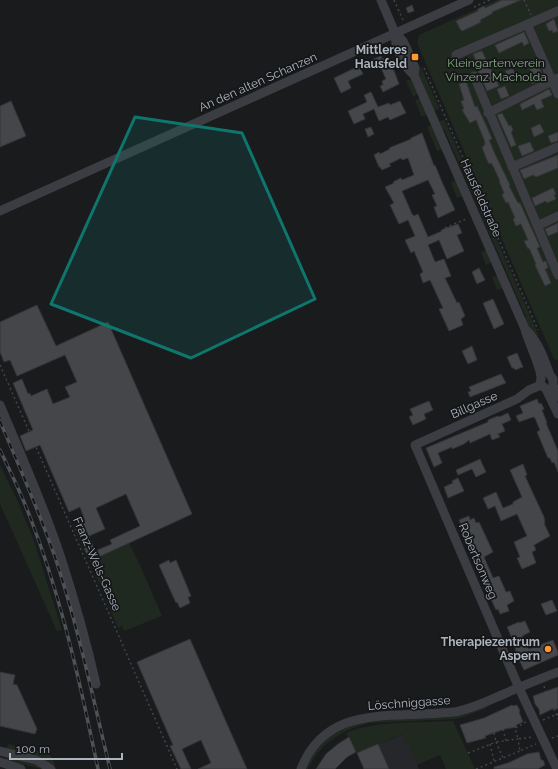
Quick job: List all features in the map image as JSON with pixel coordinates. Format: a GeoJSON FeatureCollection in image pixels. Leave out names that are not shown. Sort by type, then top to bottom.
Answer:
{"type":"FeatureCollection","features":[{"type":"Feature","properties":{"kind":"street","name":"Hausfeldstraße"},"geometry":{"type":"LineString","coordinates":[[381,0],[395,33],[403,41],[406,47],[415,68],[414,75],[525,329],[558,397]]}},
{"type":"Feature","properties":{"kind":"street","name":"An den alten Schanzen"},"geometry":{"type":"LineString","coordinates":[[0,211],[469,0]]}},
{"type":"Feature","properties":{"kind":"street"},"geometry":{"type":"LineString","coordinates":[[456,55],[558,11]]}},
{"type":"Feature","properties":{"kind":"street"},"geometry":{"type":"LineString","coordinates":[[530,22],[555,79],[558,94]]}},
{"type":"Feature","properties":{"kind":"street"},"geometry":{"type":"LineString","coordinates":[[474,76],[488,113],[558,274]]}},
{"type":"Feature","properties":{"kind":"street"},"geometry":{"type":"LineString","coordinates":[[488,113],[555,79]]}},
{"type":"Feature","properties":{"kind":"street"},"geometry":{"type":"LineString","coordinates":[[512,167],[558,147]]}},
{"type":"Feature","properties":{"kind":"street"},"geometry":{"type":"LineString","coordinates":[[537,226],[558,216]]}},
{"type":"Feature","properties":{"kind":"street","name":"Hausfeldstraße"},"geometry":{"type":"LineString","coordinates":[[549,380],[558,414]]}},
{"type":"Feature","properties":{"kind":"street","name":"Billgasse"},"geometry":{"type":"LineString","coordinates":[[415,445],[517,399],[549,380]]}},
{"type":"Feature","properties":{"kind":"street"},"geometry":{"type":"LineString","coordinates":[[0,405],[60,555],[78,612],[96,684]]}},
{"type":"Feature","properties":{"kind":"street","name":"Robertsonweg"},"geometry":{"type":"LineString","coordinates":[[415,445],[519,688],[557,769]]}},
{"type":"Feature","properties":{"kind":"street","name":"Löschniggasse"},"geometry":{"type":"LineString","coordinates":[[300,769],[305,759],[317,743],[336,728],[354,720],[375,716],[432,714],[459,711],[558,672]]}},
{"type":"Feature","properties":{"kind":"street"},"geometry":{"type":"LineString","coordinates":[[0,751],[36,760],[51,769]]}},
{"type":"Feature","properties":{"kind":"street"},"geometry":{"type":"LineString","coordinates":[[0,762],[22,769]]}},
{"type":"Feature","properties":{"kind":"path"},"geometry":{"type":"LineString","coordinates":[[394,0],[406,28]]}},
{"type":"Feature","properties":{"kind":"path"},"geometry":{"type":"LineString","coordinates":[[524,0],[530,22]]}},
{"type":"Feature","properties":{"kind":"path"},"geometry":{"type":"LineString","coordinates":[[423,66],[538,331]]}},
{"type":"Feature","properties":{"kind":"path"},"geometry":{"type":"LineString","coordinates":[[445,228],[466,219]]}},
{"type":"Feature","properties":{"kind":"path","name":"Franz-Wels-Gasse"},"geometry":{"type":"LineString","coordinates":[[0,365],[177,769]]}},
{"type":"Feature","properties":{"kind":"path"},"geometry":{"type":"LineString","coordinates":[[543,686],[546,692]]}},
{"type":"Feature","properties":{"kind":"path"},"geometry":{"type":"LineString","coordinates":[[554,709],[558,719]]}},
{"type":"Feature","properties":{"kind":"path"},"geometry":{"type":"LineString","coordinates":[[540,721],[557,714]]}},
{"type":"Feature","properties":{"kind":"path"},"geometry":{"type":"LineString","coordinates":[[520,751],[515,728],[527,722]]}},
{"type":"Feature","properties":{"kind":"path"},"geometry":{"type":"LineString","coordinates":[[503,729],[506,740]]}},
{"type":"Feature","properties":{"kind":"path"},"geometry":{"type":"LineString","coordinates":[[494,733],[503,758]]}},
{"type":"Feature","properties":{"kind":"path"},"geometry":{"type":"LineString","coordinates":[[468,753],[496,742],[534,736]]}},
{"type":"Feature","properties":{"kind":"path"},"geometry":{"type":"LineString","coordinates":[[548,740],[558,736]]}},
{"type":"Feature","properties":{"kind":"path"},"geometry":{"type":"LineString","coordinates":[[476,769],[538,743]]}},
{"type":"Feature","properties":{"kind":"path"},"geometry":{"type":"LineString","coordinates":[[490,744],[494,761]]}},
{"type":"Feature","properties":{"kind":"highlighted area"},"geometry":{"type":"Polygon","coordinates":[[[135,117],[242,133],[315,299],[191,358],[51,304],[135,117]]]}},
{"type":"Feature","properties":{"kind":"shaded area"},"geometry":{"type":"Polygon","coordinates":[[[404,734],[419,769],[364,769],[357,753],[404,734]]]}},
{"type":"Feature","properties":{"kind":"green space","name":"Kleingartenverein Vinzenz Macholda"},"geometry":{"type":"Polygon","coordinates":[[[497,0],[558,0],[558,360],[554,359],[417,43],[419,35],[497,0]]]}},
{"type":"Feature","properties":{"kind":"green space"},"geometry":{"type":"Polygon","coordinates":[[[421,67],[439,108],[434,111],[420,79],[418,69],[421,67]]]}},
{"type":"Feature","properties":{"kind":"green space"},"geometry":{"type":"Polygon","coordinates":[[[411,79],[418,94],[413,97],[406,81],[411,79]]]}},
{"type":"Feature","properties":{"kind":"green space"},"geometry":{"type":"Polygon","coordinates":[[[420,98],[427,115],[421,116],[415,100],[420,98]]]}},
{"type":"Feature","properties":{"kind":"green space"},"geometry":{"type":"Polygon","coordinates":[[[443,120],[445,121],[538,334],[537,336],[530,329],[524,319],[526,317],[444,129],[442,129],[439,122],[443,120]]]}},
{"type":"Feature","properties":{"kind":"green space"},"geometry":{"type":"Polygon","coordinates":[[[431,125],[442,149],[437,151],[427,127],[431,125]]]}},
{"type":"Feature","properties":{"kind":"green space"},"geometry":{"type":"Polygon","coordinates":[[[456,180],[463,196],[457,198],[451,183],[456,180]]]}},
{"type":"Feature","properties":{"kind":"green space"},"geometry":{"type":"Polygon","coordinates":[[[486,250],[492,262],[486,265],[481,252],[486,250]]]}},
{"type":"Feature","properties":{"kind":"green space"},"geometry":{"type":"Polygon","coordinates":[[[497,275],[503,288],[497,290],[492,277],[497,275]]]}},
{"type":"Feature","properties":{"kind":"green space"},"geometry":{"type":"Polygon","coordinates":[[[0,465],[33,538],[62,630],[57,631],[0,504],[0,465]]]}},
{"type":"Feature","properties":{"kind":"green space"},"geometry":{"type":"Polygon","coordinates":[[[129,543],[162,616],[124,631],[122,626],[118,628],[90,561],[129,543]]]}},
{"type":"Feature","properties":{"kind":"green space"},"geometry":{"type":"Polygon","coordinates":[[[486,705],[487,708],[454,719],[369,723],[350,729],[325,745],[308,769],[305,769],[315,752],[328,738],[356,723],[486,705]]]}},
{"type":"Feature","properties":{"kind":"green space"},"geometry":{"type":"Polygon","coordinates":[[[453,721],[475,769],[446,769],[440,755],[417,765],[403,734],[357,753],[346,733],[384,724],[453,721]]]}},
{"type":"Feature","properties":{"kind":"green space"},"geometry":{"type":"Polygon","coordinates":[[[8,744],[48,753],[55,764],[54,766],[6,750],[8,744]]]}},
{"type":"Feature","properties":{"kind":"green space"},"geometry":{"type":"Polygon","coordinates":[[[7,756],[32,762],[42,769],[6,760],[7,756]]]}},
{"type":"Feature","properties":{"kind":"building"},"geometry":{"type":"Polygon","coordinates":[[[502,0],[521,0],[492,12],[493,13],[480,20],[481,22],[471,27],[462,31],[460,29],[456,21],[478,11],[478,9],[484,6],[485,8],[502,0]]]}},
{"type":"Feature","properties":{"kind":"building"},"geometry":{"type":"Polygon","coordinates":[[[412,5],[414,11],[408,13],[406,8],[412,5]]]}},
{"type":"Feature","properties":{"kind":"building"},"geometry":{"type":"Polygon","coordinates":[[[554,19],[558,31],[553,33],[552,30],[549,31],[546,24],[554,19]]]}},
{"type":"Feature","properties":{"kind":"building"},"geometry":{"type":"Polygon","coordinates":[[[524,32],[529,43],[524,46],[522,42],[499,53],[495,45],[524,32]]]}},
{"type":"Feature","properties":{"kind":"building"},"geometry":{"type":"Polygon","coordinates":[[[481,51],[499,86],[487,91],[478,71],[480,70],[473,54],[481,51]]]}},
{"type":"Feature","properties":{"kind":"building"},"geometry":{"type":"Polygon","coordinates":[[[381,56],[382,59],[385,58],[387,61],[390,60],[399,84],[383,92],[380,86],[383,85],[382,81],[386,79],[380,66],[373,69],[369,61],[381,56]]]}},
{"type":"Feature","properties":{"kind":"building"},"geometry":{"type":"Polygon","coordinates":[[[536,59],[544,78],[532,84],[528,76],[532,74],[527,63],[536,59]]]}},
{"type":"Feature","properties":{"kind":"building"},"geometry":{"type":"Polygon","coordinates":[[[359,66],[363,74],[348,81],[351,88],[341,93],[334,78],[359,66]]]}},
{"type":"Feature","properties":{"kind":"building"},"geometry":{"type":"Polygon","coordinates":[[[513,69],[517,78],[510,82],[505,71],[513,69]]]}},
{"type":"Feature","properties":{"kind":"building"},"geometry":{"type":"Polygon","coordinates":[[[466,81],[475,107],[477,106],[492,139],[489,140],[510,185],[509,186],[518,203],[520,203],[540,247],[537,248],[543,262],[546,261],[548,268],[545,269],[551,283],[545,286],[529,248],[528,249],[524,241],[528,240],[521,224],[516,226],[513,219],[515,218],[508,202],[506,203],[502,195],[504,193],[500,181],[493,166],[491,163],[489,164],[486,158],[482,147],[484,146],[485,142],[476,120],[470,123],[462,110],[464,109],[461,101],[464,100],[459,84],[466,81]]]}},
{"type":"Feature","properties":{"kind":"building"},"geometry":{"type":"Polygon","coordinates":[[[505,86],[509,96],[501,99],[497,89],[505,86]]]}},
{"type":"Feature","properties":{"kind":"building"},"geometry":{"type":"Polygon","coordinates":[[[549,89],[552,95],[541,100],[544,107],[537,110],[534,104],[522,110],[520,104],[549,89]]]}},
{"type":"Feature","properties":{"kind":"building"},"geometry":{"type":"Polygon","coordinates":[[[371,92],[378,107],[389,103],[390,105],[400,101],[406,113],[390,120],[388,117],[379,121],[374,109],[363,114],[365,119],[354,124],[348,111],[367,102],[364,95],[371,92]]]}},
{"type":"Feature","properties":{"kind":"building"},"geometry":{"type":"Polygon","coordinates":[[[11,101],[26,136],[0,147],[0,106],[11,101]]]}},
{"type":"Feature","properties":{"kind":"building"},"geometry":{"type":"Polygon","coordinates":[[[502,113],[513,130],[511,132],[516,145],[511,147],[497,115],[502,113]]]}},
{"type":"Feature","properties":{"kind":"building"},"geometry":{"type":"Polygon","coordinates":[[[540,124],[544,132],[534,137],[531,128],[540,124]]]}},
{"type":"Feature","properties":{"kind":"building"},"geometry":{"type":"Polygon","coordinates":[[[371,127],[374,134],[368,137],[365,129],[371,127]]]}},
{"type":"Feature","properties":{"kind":"building"},"geometry":{"type":"Polygon","coordinates":[[[558,132],[558,141],[551,143],[548,136],[558,132]]]}},
{"type":"Feature","properties":{"kind":"building"},"geometry":{"type":"Polygon","coordinates":[[[422,133],[434,166],[435,165],[455,210],[438,218],[434,207],[437,206],[432,195],[435,194],[428,180],[402,191],[412,214],[414,216],[418,214],[428,237],[442,231],[441,230],[458,224],[462,233],[457,235],[464,251],[447,259],[439,240],[428,245],[435,262],[444,259],[451,276],[445,278],[457,303],[459,302],[465,316],[461,319],[463,325],[449,331],[439,309],[443,308],[430,280],[423,283],[420,274],[423,272],[414,251],[411,253],[405,240],[415,236],[408,220],[399,224],[390,205],[394,203],[385,187],[401,178],[402,180],[414,175],[408,158],[402,160],[401,158],[389,164],[391,166],[382,170],[379,167],[374,155],[379,152],[380,154],[390,149],[389,148],[422,133]]]}},
{"type":"Feature","properties":{"kind":"building"},"geometry":{"type":"Polygon","coordinates":[[[530,142],[534,151],[522,156],[518,146],[530,142]]]}},
{"type":"Feature","properties":{"kind":"building"},"geometry":{"type":"Polygon","coordinates":[[[558,155],[558,168],[536,177],[533,175],[524,179],[520,170],[558,155]]]}},
{"type":"Feature","properties":{"kind":"building"},"geometry":{"type":"Polygon","coordinates":[[[553,188],[556,194],[554,195],[556,199],[547,203],[546,201],[535,206],[532,198],[553,188]]]}},
{"type":"Feature","properties":{"kind":"building"},"geometry":{"type":"Polygon","coordinates":[[[558,223],[558,232],[548,236],[545,229],[558,223]]]}},
{"type":"Feature","properties":{"kind":"building"},"geometry":{"type":"Polygon","coordinates":[[[479,268],[485,280],[477,284],[472,272],[479,268]]]}},
{"type":"Feature","properties":{"kind":"building"},"geometry":{"type":"Polygon","coordinates":[[[493,299],[504,324],[494,329],[483,303],[493,299]]]}},
{"type":"Feature","properties":{"kind":"building"},"geometry":{"type":"Polygon","coordinates":[[[37,305],[56,346],[108,322],[192,514],[90,561],[74,526],[85,521],[80,507],[69,512],[40,445],[26,451],[20,436],[33,430],[13,383],[22,379],[28,394],[30,393],[31,396],[47,389],[53,404],[70,397],[65,387],[77,382],[65,355],[17,376],[10,360],[4,362],[0,352],[0,322],[37,305]],[[126,494],[96,508],[105,529],[89,536],[95,551],[112,544],[110,540],[140,526],[126,494]]]}},
{"type":"Feature","properties":{"kind":"building"},"geometry":{"type":"Polygon","coordinates":[[[472,346],[477,360],[468,364],[462,351],[472,346]]]}},
{"type":"Feature","properties":{"kind":"building"},"geometry":{"type":"Polygon","coordinates":[[[517,353],[523,367],[515,370],[512,368],[507,357],[517,353]]]}},
{"type":"Feature","properties":{"kind":"building"},"geometry":{"type":"Polygon","coordinates":[[[501,374],[506,383],[470,397],[468,392],[471,391],[469,387],[501,374]]]}},
{"type":"Feature","properties":{"kind":"building"},"geometry":{"type":"Polygon","coordinates":[[[537,399],[539,404],[541,403],[544,409],[542,410],[546,423],[558,451],[558,472],[554,462],[552,463],[550,458],[548,458],[537,432],[540,430],[535,418],[533,417],[519,422],[516,416],[523,413],[520,406],[537,399]]]}},
{"type":"Feature","properties":{"kind":"building"},"geometry":{"type":"Polygon","coordinates":[[[429,401],[433,410],[424,414],[426,419],[413,425],[409,417],[413,415],[410,409],[429,401]]]}},
{"type":"Feature","properties":{"kind":"building"},"geometry":{"type":"Polygon","coordinates":[[[508,413],[511,420],[502,424],[505,431],[498,434],[500,437],[492,440],[490,434],[470,443],[469,440],[464,444],[438,453],[442,463],[434,467],[426,448],[488,422],[488,420],[508,413]]]}},
{"type":"Feature","properties":{"kind":"building"},"geometry":{"type":"Polygon","coordinates":[[[480,459],[486,472],[476,477],[472,469],[458,475],[456,470],[480,459]]]}},
{"type":"Feature","properties":{"kind":"building"},"geometry":{"type":"Polygon","coordinates":[[[523,464],[527,475],[525,476],[544,517],[544,523],[550,536],[534,545],[536,550],[532,552],[536,563],[522,569],[517,558],[520,557],[514,542],[527,536],[517,514],[501,521],[495,506],[488,509],[483,498],[496,492],[503,508],[513,504],[513,502],[522,497],[510,470],[523,464]]]}},
{"type":"Feature","properties":{"kind":"building"},"geometry":{"type":"Polygon","coordinates":[[[458,478],[464,491],[448,498],[444,487],[453,483],[452,481],[458,478]]]}},
{"type":"Feature","properties":{"kind":"building"},"geometry":{"type":"Polygon","coordinates":[[[469,516],[470,520],[474,518],[476,523],[479,522],[493,552],[484,557],[493,578],[499,576],[506,592],[510,591],[514,601],[507,605],[509,611],[500,614],[498,609],[496,610],[491,599],[478,560],[476,561],[459,520],[469,516]]]}},
{"type":"Feature","properties":{"kind":"building"},"geometry":{"type":"Polygon","coordinates":[[[169,560],[170,563],[176,560],[191,596],[188,597],[190,603],[180,608],[177,602],[176,603],[159,565],[169,560]]]}},
{"type":"Feature","properties":{"kind":"building"},"geometry":{"type":"Polygon","coordinates":[[[552,600],[557,611],[546,615],[541,604],[552,600]]]}},
{"type":"Feature","properties":{"kind":"building"},"geometry":{"type":"Polygon","coordinates":[[[525,621],[530,632],[522,636],[529,649],[553,640],[558,655],[524,670],[515,651],[516,647],[507,627],[525,621]]]}},
{"type":"Feature","properties":{"kind":"building"},"geometry":{"type":"Polygon","coordinates":[[[190,639],[247,769],[198,769],[211,763],[201,740],[182,749],[191,769],[181,769],[170,746],[173,745],[137,662],[190,639]]]}},
{"type":"Feature","properties":{"kind":"building"},"geometry":{"type":"Polygon","coordinates":[[[0,672],[15,675],[13,684],[17,685],[37,729],[35,734],[0,726],[0,672]]]}},
{"type":"Feature","properties":{"kind":"building"},"geometry":{"type":"Polygon","coordinates":[[[558,687],[558,709],[552,709],[540,715],[533,696],[558,687]]]}},
{"type":"Feature","properties":{"kind":"building"},"geometry":{"type":"Polygon","coordinates":[[[512,705],[517,705],[523,722],[516,725],[517,727],[505,729],[485,736],[486,738],[467,743],[460,725],[484,718],[512,705]]]}},
{"type":"Feature","properties":{"kind":"building"},"geometry":{"type":"Polygon","coordinates":[[[349,737],[356,752],[347,757],[335,769],[316,769],[326,754],[349,737]]]}},
{"type":"Feature","properties":{"kind":"building"},"geometry":{"type":"Polygon","coordinates":[[[378,744],[389,769],[364,769],[357,753],[378,744]]]}},
{"type":"Feature","properties":{"kind":"building"},"geometry":{"type":"Polygon","coordinates":[[[539,752],[541,760],[543,760],[545,765],[538,769],[494,769],[494,767],[508,763],[527,754],[539,752]]]}},
{"type":"Feature","properties":{"kind":"railway"},"geometry":{"type":"LineString","coordinates":[[0,421],[29,489],[55,557],[85,662],[110,769]]}},
{"type":"Feature","properties":{"kind":"railway"},"geometry":{"type":"LineString","coordinates":[[0,450],[26,506],[44,555],[62,615],[78,677],[98,769]]}},
{"type":"Feature","properties":{"kind":"place","name":"Mittleres Hausfeld"},"geometry":{"type":"Point","coordinates":[415,57]}},
{"type":"Feature","properties":{"kind":"place","name":"Therapiezentrum Aspern"},"geometry":{"type":"Point","coordinates":[548,649]}}]}
